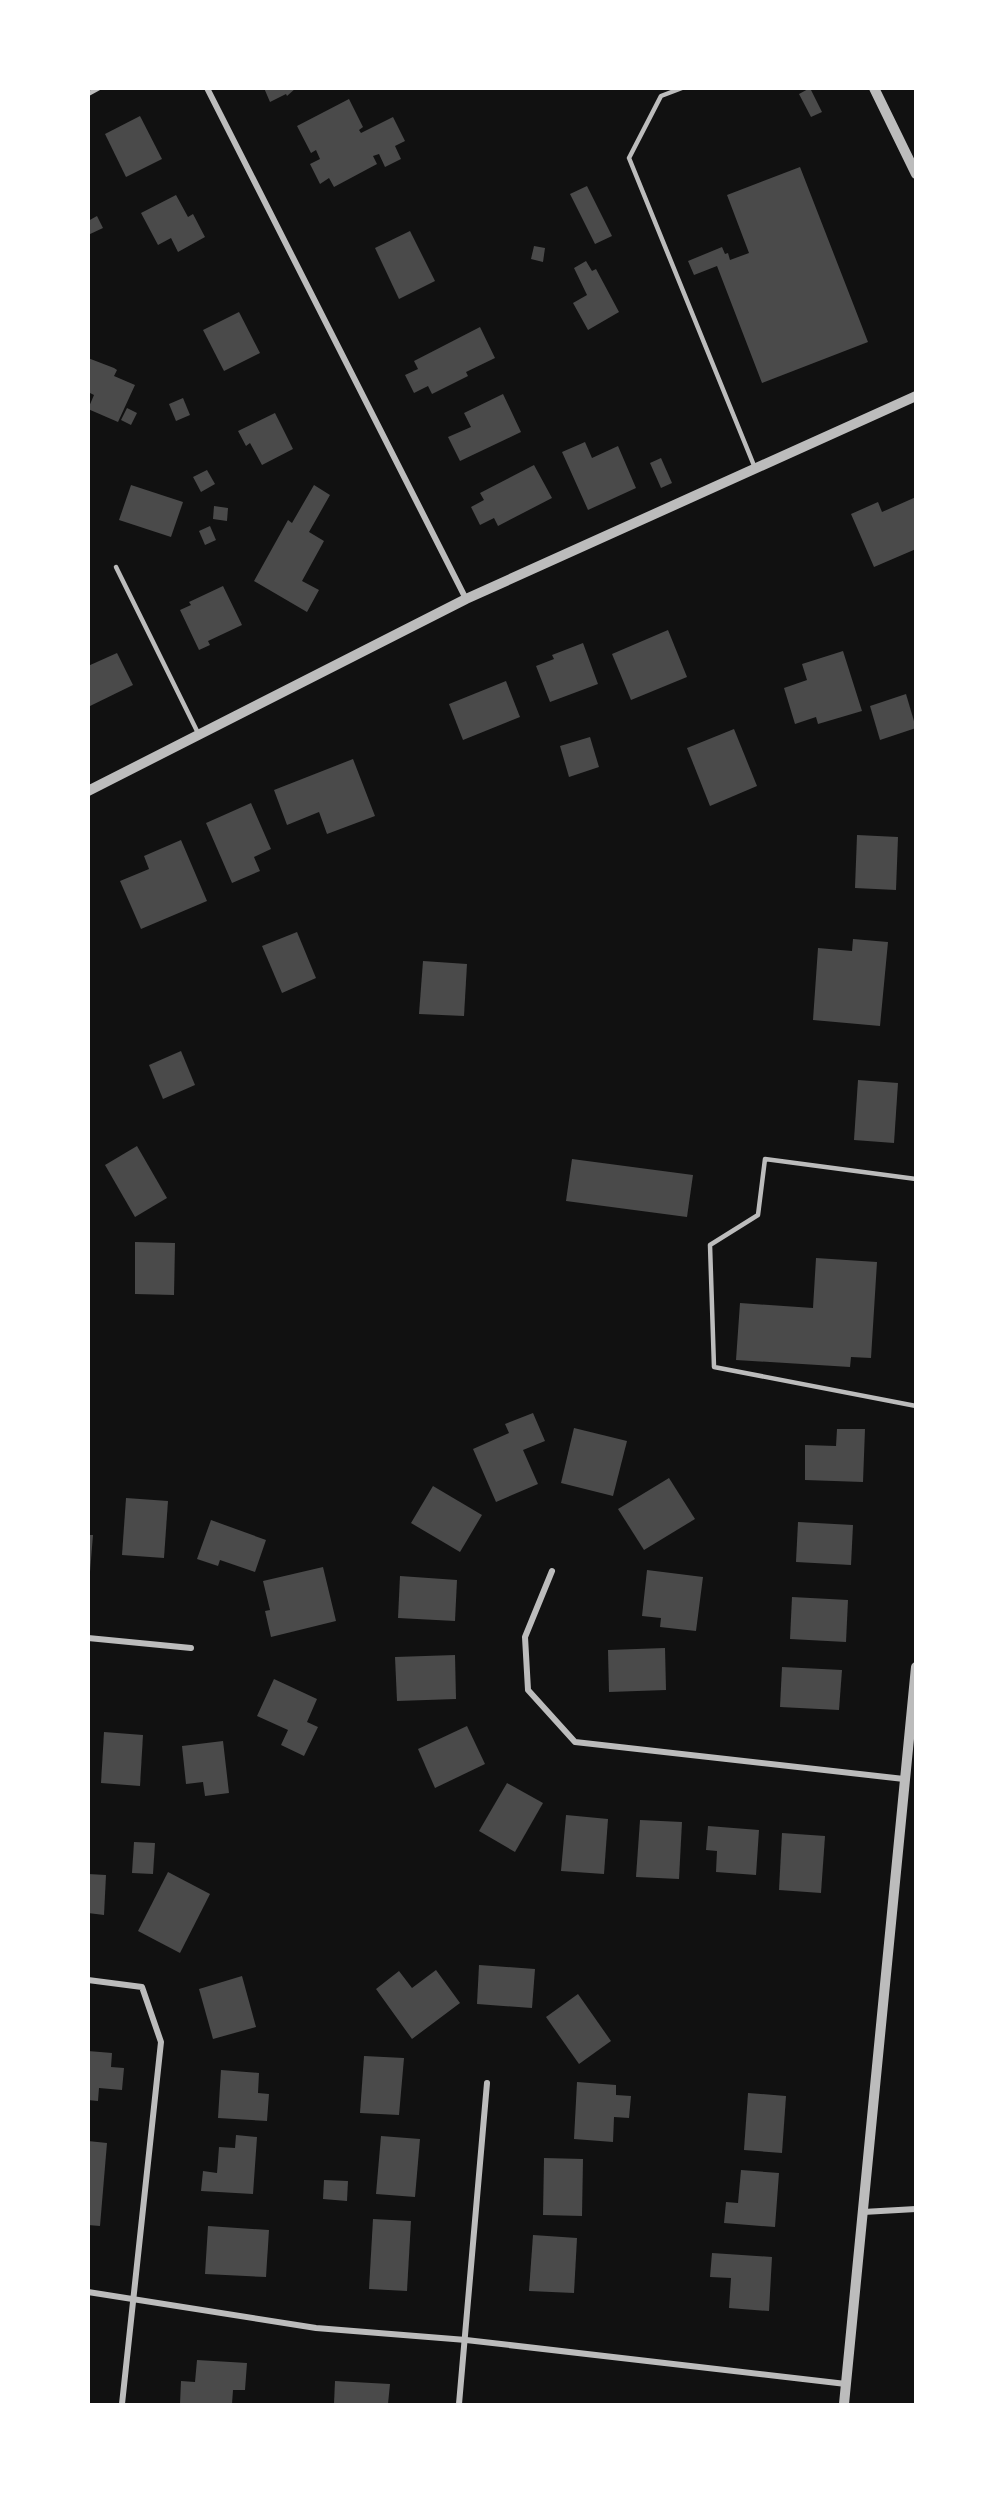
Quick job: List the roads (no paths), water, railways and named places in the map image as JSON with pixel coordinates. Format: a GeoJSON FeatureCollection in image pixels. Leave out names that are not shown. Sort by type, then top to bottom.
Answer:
{"type":"FeatureCollection","features":[{"type":"Feature","properties":{"kind":"street"},"geometry":{"type":"LineString","coordinates":[[207,88],[466,599]]}},
{"type":"Feature","properties":{"kind":"street"},"geometry":{"type":"LineString","coordinates":[[874,88],[915,174]]}},
{"type":"Feature","properties":{"kind":"street"},"geometry":{"type":"LineString","coordinates":[[88,791],[466,599],[915,396]]}},
{"type":"Feature","properties":{"kind":"street"},"geometry":{"type":"LineString","coordinates":[[552,1571],[525,1637],[528,1690],[575,1742],[904,1779]]}},
{"type":"Feature","properties":{"kind":"street"},"geometry":{"type":"LineString","coordinates":[[88,1638],[191,1648]]}},
{"type":"Feature","properties":{"kind":"street"},"geometry":{"type":"LineString","coordinates":[[844,2404],[915,1666]]}},
{"type":"Feature","properties":{"kind":"street"},"geometry":{"type":"LineString","coordinates":[[88,1980],[142,1987],[161,2042],[122,2404]]}},
{"type":"Feature","properties":{"kind":"street"},"geometry":{"type":"LineString","coordinates":[[459,2404],[487,2083]]}},
{"type":"Feature","properties":{"kind":"street"},"geometry":{"type":"LineString","coordinates":[[862,2212],[915,2209]]}},
{"type":"Feature","properties":{"kind":"street"},"geometry":{"type":"LineString","coordinates":[[88,2292],[316,2328],[466,2340],[846,2384]]}},
{"type":"Feature","properties":{"kind":"lane"},"geometry":{"type":"LineString","coordinates":[[88,93],[99,88]]}},
{"type":"Feature","properties":{"kind":"lane"},"geometry":{"type":"LineString","coordinates":[[682,88],[661,96],[629,158],[755,468]]}},
{"type":"Feature","properties":{"kind":"lane"},"geometry":{"type":"LineString","coordinates":[[116,567],[199,735]]}},
{"type":"Feature","properties":{"kind":"lane"},"geometry":{"type":"LineString","coordinates":[[915,1179],[765,1159],[758,1215],[710,1245],[714,1367],[915,1406]]}}]}
